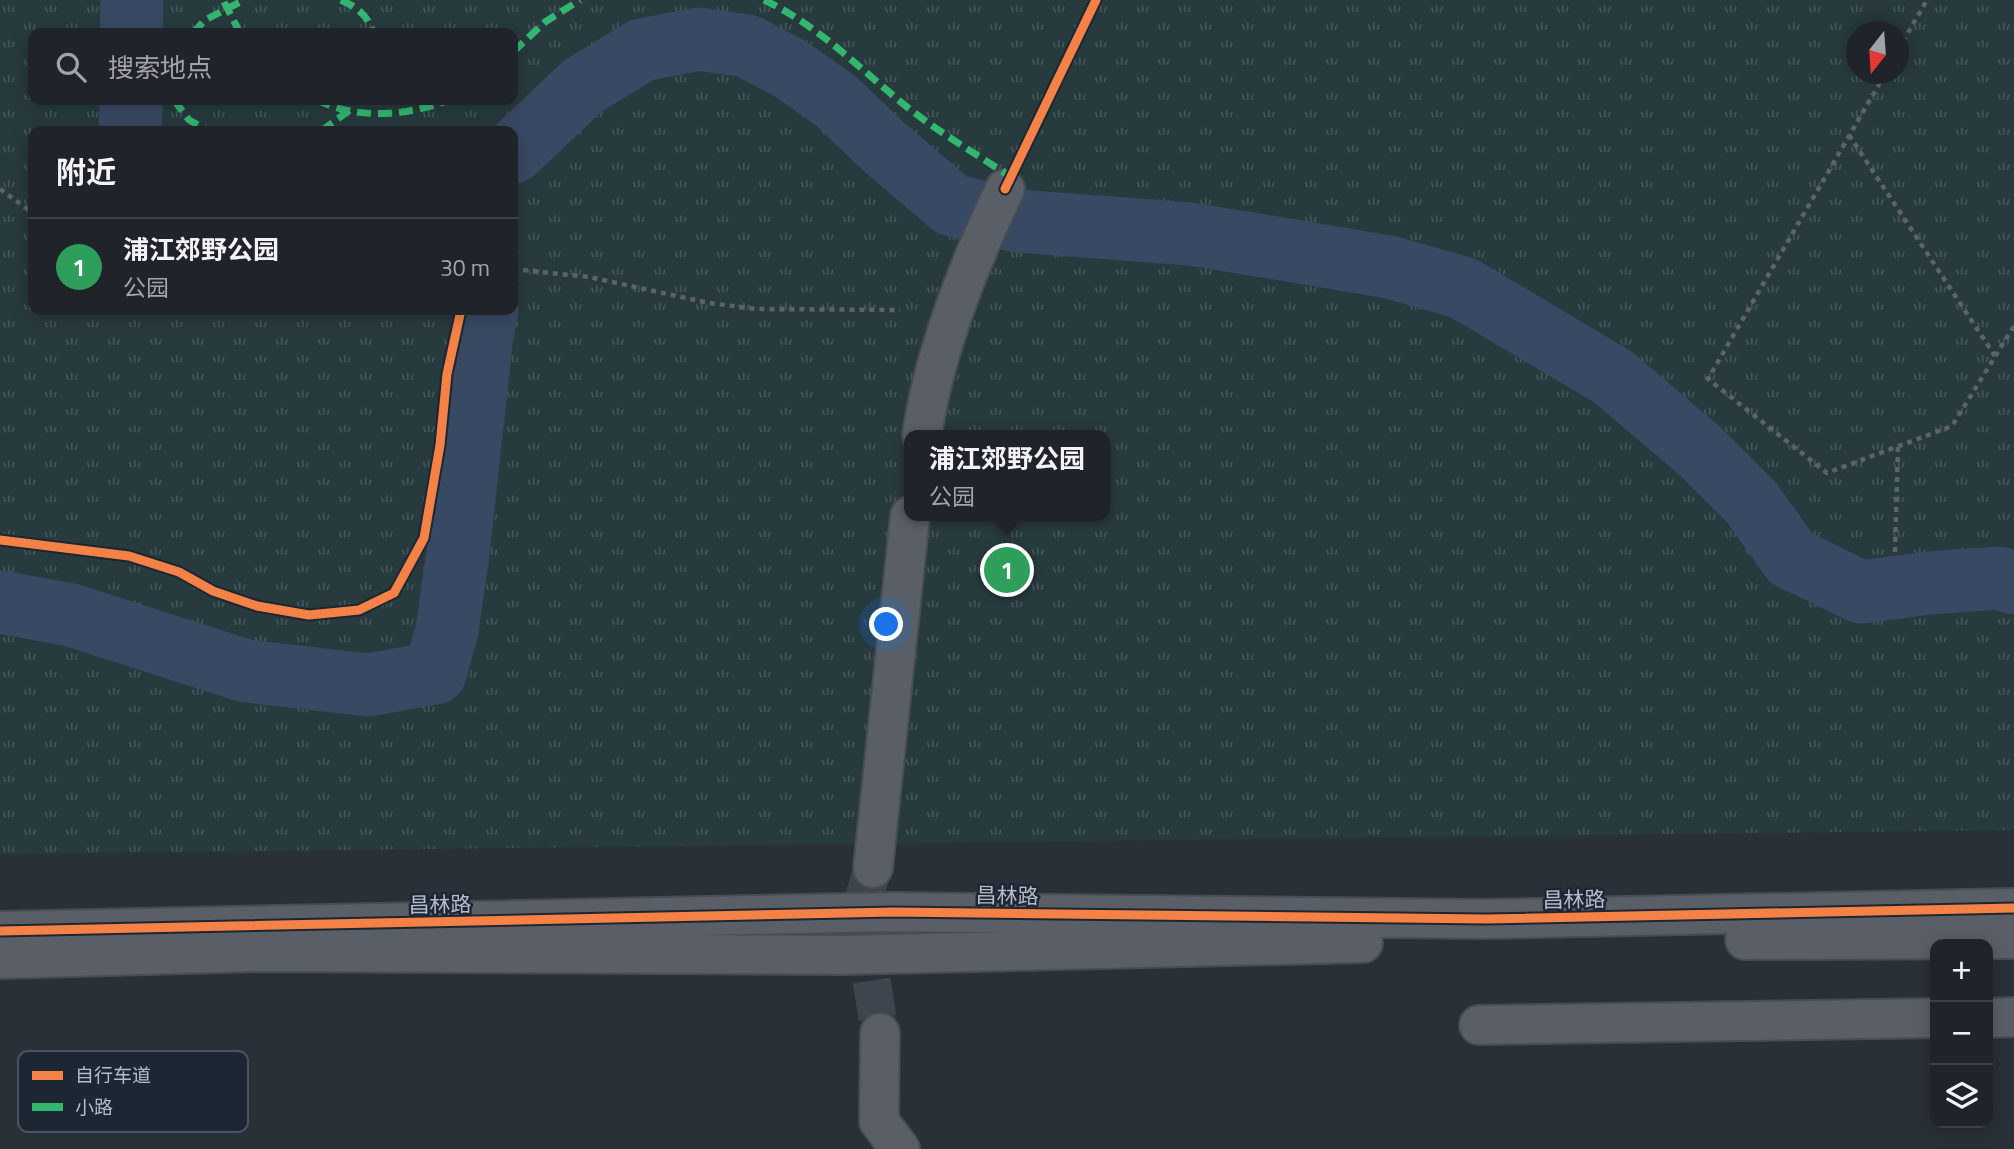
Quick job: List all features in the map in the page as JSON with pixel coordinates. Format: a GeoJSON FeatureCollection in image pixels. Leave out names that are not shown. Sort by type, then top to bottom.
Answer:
{"type":"FeatureCollection","features":[{"type":"Feature","properties":{"kind":"street"},"geometry":{"type":"LineString","coordinates":[[923,430],[944,341],[982,237],[1005,188]]}},
{"type":"Feature","properties":{"kind":"street"},"geometry":{"type":"LineString","coordinates":[[873,868],[909,521]]}},
{"type":"Feature","properties":{"kind":"street","name":"昌林路"},"geometry":{"type":"LineString","coordinates":[[0,931],[894,912],[1486,919],[2014,908]]}},
{"type":"Feature","properties":{"kind":"street","name":"昌林路"},"geometry":{"type":"LineString","coordinates":[[0,959],[260,952],[841,955],[1485,940],[2014,939]]}},
{"type":"Feature","properties":{"kind":"street"},"geometry":{"type":"LineString","coordinates":[[1993,1017],[2014,1017]]}},
{"type":"Feature","properties":{"kind":"street"},"geometry":{"type":"LineString","coordinates":[[1479,1025],[1930,1018]]}},
{"type":"Feature","properties":{"kind":"street"},"geometry":{"type":"LineString","coordinates":[[880,1033],[879,1121],[900,1149]]}},
{"type":"Feature","properties":{"kind":"path"},"geometry":{"type":"LineString","coordinates":[[1909,32],[1927,0]]}},
{"type":"Feature","properties":{"kind":"path"},"geometry":{"type":"LineString","coordinates":[[1879,84],[1708,379],[1827,473],[1952,426],[2014,326]]}},
{"type":"Feature","properties":{"kind":"path"},"geometry":{"type":"LineString","coordinates":[[1849,135],[1995,356]]}},
{"type":"Feature","properties":{"kind":"path"},"geometry":{"type":"LineString","coordinates":[[0,188],[28,209]]}},
{"type":"Feature","properties":{"kind":"path"},"geometry":{"type":"LineString","coordinates":[[518,270],[589,277],[709,303],[757,309],[900,310]]}},
{"type":"Feature","properties":{"kind":"path"},"geometry":{"type":"LineString","coordinates":[[1895,552],[1899,446]]}},
{"type":"Feature","properties":{"kind":"green space"},"geometry":{"type":"Polygon","coordinates":[[[0,0],[2014,0],[2014,830],[0,854],[0,0]]]}},
{"type":"Feature","properties":{"kind":"waterway"},"geometry":{"type":"LineString","coordinates":[[131,28],[132,0]]}},
{"type":"Feature","properties":{"kind":"waterway"},"geometry":{"type":"LineString","coordinates":[[518,147],[583,86],[642,50],[699,39],[747,46],[789,68],[836,101],[883,146],[952,205],[1017,221],[1190,234],[1389,267],[1463,288],[1613,377],[1701,452],[1752,503],[1791,558],[1861,592],[1999,578],[2014,583]]}},
{"type":"Feature","properties":{"kind":"waterway"},"geometry":{"type":"LineString","coordinates":[[130,126],[131,105]]}},
{"type":"Feature","properties":{"kind":"waterway"},"geometry":{"type":"LineString","coordinates":[[0,602],[71,615],[246,671],[368,685],[435,673],[447,630],[458,553],[486,315]]}},
{"type":"Feature","properties":{"kind":"tunnel"},"geometry":{"type":"LineString","coordinates":[[873,868],[865,894],[867,952],[880,1033]]}},
{"type":"Feature","properties":{"kind":"marked path"},"geometry":{"type":"LineString","coordinates":[[198,28],[205,20],[244,0]]}},
{"type":"Feature","properties":{"kind":"marked path"},"geometry":{"type":"LineString","coordinates":[[341,0],[362,13],[371,28]]}},
{"type":"Feature","properties":{"kind":"marked path"},"geometry":{"type":"LineString","coordinates":[[518,47],[545,22],[580,0]]}},
{"type":"Feature","properties":{"kind":"marked path"},"geometry":{"type":"LineString","coordinates":[[764,0],[803,22],[920,117],[1011,177]]}},
{"type":"Feature","properties":{"kind":"marked path"},"geometry":{"type":"LineString","coordinates":[[224,2],[237,28]]}},
{"type":"Feature","properties":{"kind":"marked path"},"geometry":{"type":"LineString","coordinates":[[178,105],[189,120],[200,126]]}},
{"type":"Feature","properties":{"kind":"marked path"},"geometry":{"type":"LineString","coordinates":[[330,105],[348,111],[382,114],[417,110],[433,105]]}},
{"type":"Feature","properties":{"kind":"marked path"},"geometry":{"type":"LineString","coordinates":[[328,126],[350,110]]}},
{"type":"Feature","properties":{"kind":"cycle path"},"geometry":{"type":"LineString","coordinates":[[1005,189],[1096,0]]}},
{"type":"Feature","properties":{"kind":"cycle path"},"geometry":{"type":"LineString","coordinates":[[0,540],[129,556],[179,572],[213,591],[257,606],[309,615],[359,610],[394,593],[424,538],[440,445],[447,374],[460,315]]}},
{"type":"Feature","properties":{"kind":"cycle path"},"geometry":{"type":"LineString","coordinates":[[0,931],[894,912],[1486,919],[2014,908]]}},
{"type":"Feature","properties":{"kind":"place","name":"浦江郊野公园"},"geometry":{"type":"Point","coordinates":[1007,570]}}]}
